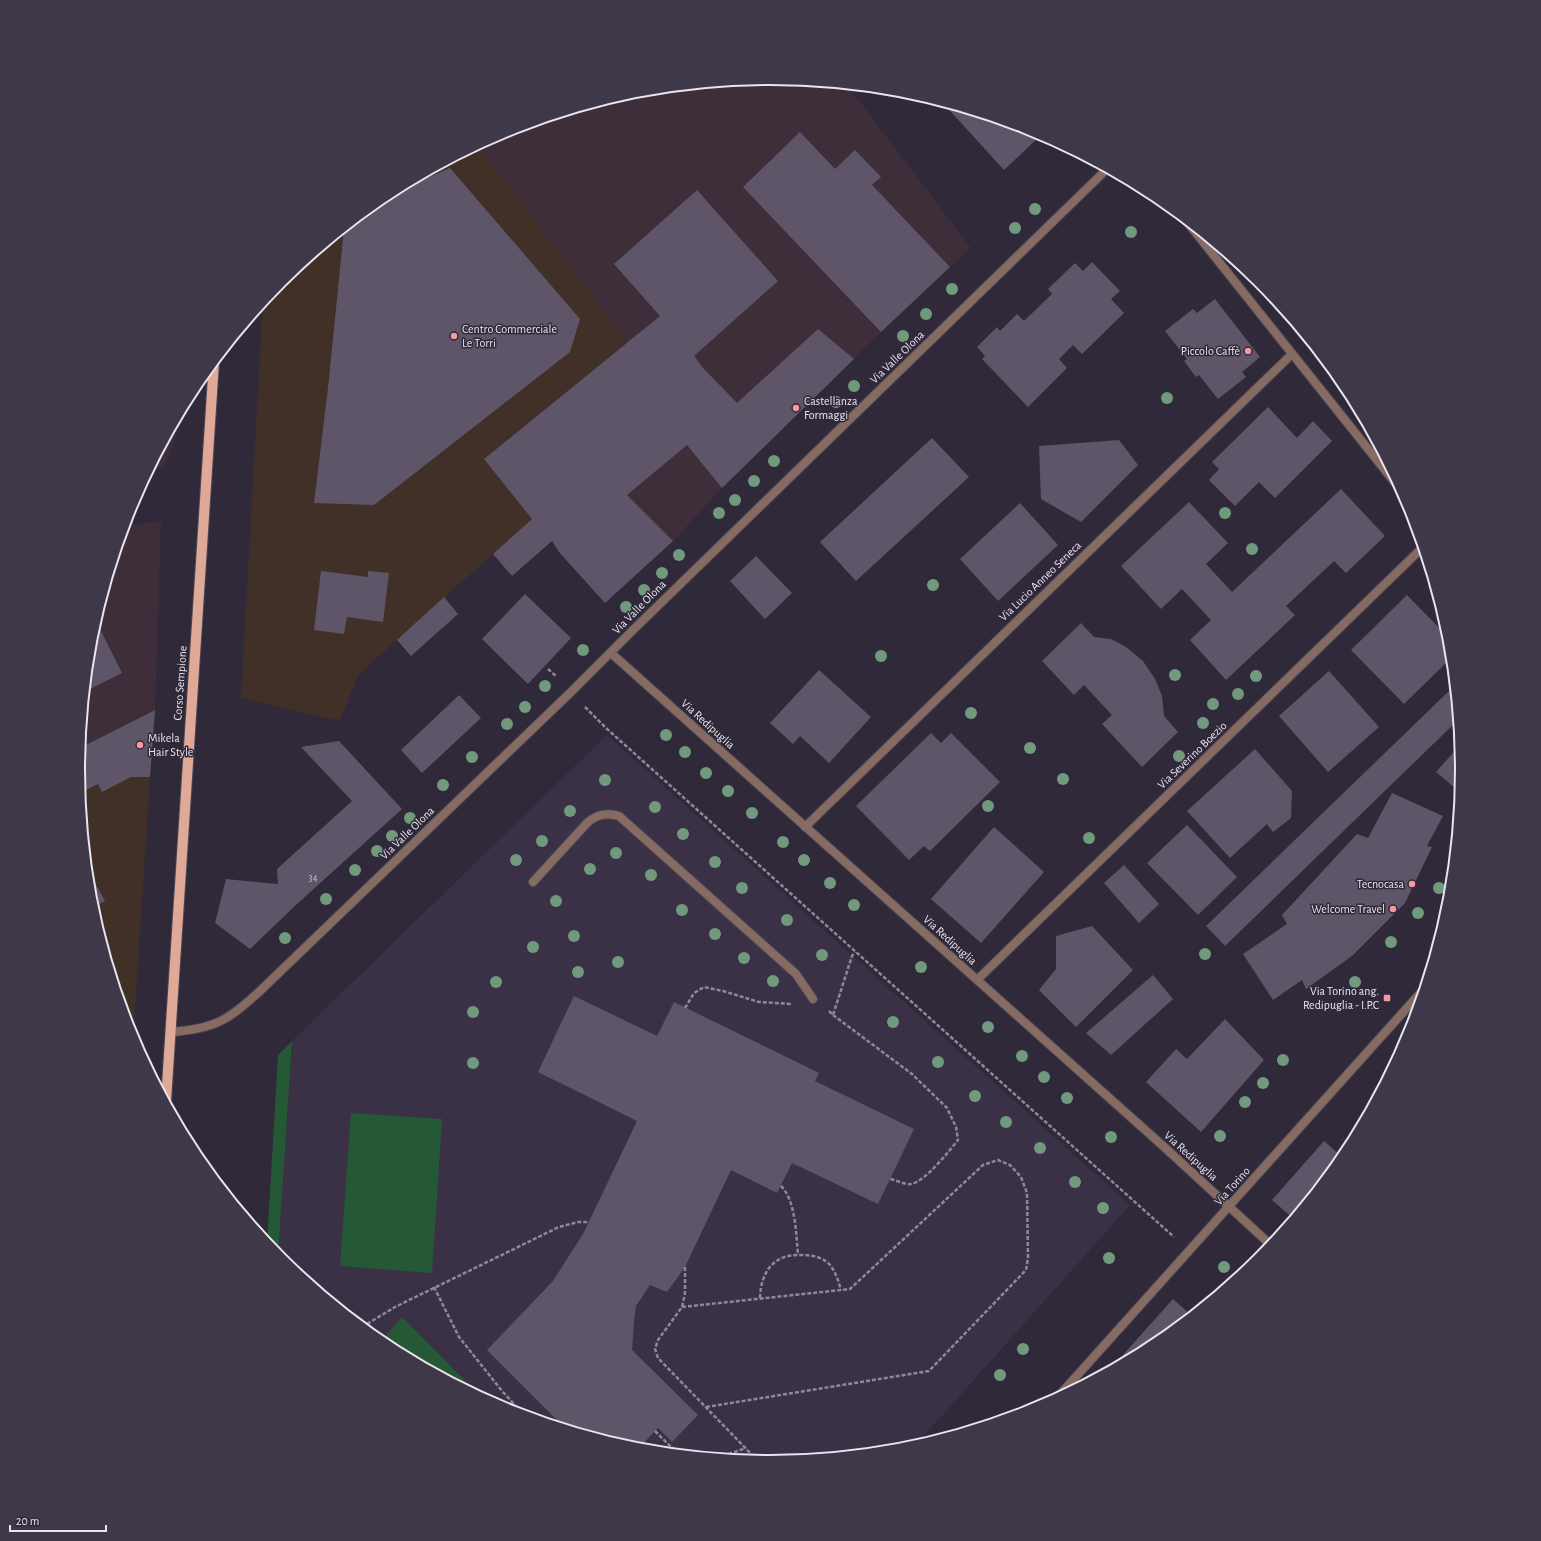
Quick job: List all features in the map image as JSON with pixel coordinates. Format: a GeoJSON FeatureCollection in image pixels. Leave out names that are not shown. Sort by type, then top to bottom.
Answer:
{"type":"FeatureCollection","features":[{"type":"Feature","properties":{"kind":"main road","name":"Corso Sempione"},"geometry":{"type":"LineString","coordinates":[[166,1093],[213,372]]}},
{"type":"Feature","properties":{"kind":"street","name":"Via Valle Olona"},"geometry":{"type":"LineString","coordinates":[[170,1032],[207,1028],[229,1017],[247,1004],[611,653],[1104,172]]}},
{"type":"Feature","properties":{"kind":"street"},"geometry":{"type":"LineString","coordinates":[[1197,234],[1389,475]]}},
{"type":"Feature","properties":{"kind":"street","name":"Via Lucio Anneo Seneca"},"geometry":{"type":"LineString","coordinates":[[806,827],[1292,354]]}},
{"type":"Feature","properties":{"kind":"street","name":"Via Severino Boezio"},"geometry":{"type":"LineString","coordinates":[[977,980],[1420,550]]}},
{"type":"Feature","properties":{"kind":"street","name":"Via Redipuglia"},"geometry":{"type":"LineString","coordinates":[[611,653],[1267,1242]]}},
{"type":"Feature","properties":{"kind":"street"},"geometry":{"type":"LineString","coordinates":[[533,882],[591,820],[602,814],[618,816],[796,974],[813,999]]}},
{"type":"Feature","properties":{"kind":"street","name":"Via Torino"},"geometry":{"type":"LineString","coordinates":[[1065,1389],[1418,995]]}},
{"type":"Feature","properties":{"kind":"path"},"geometry":{"type":"LineString","coordinates":[[606,728],[1178,1241]]}},
{"type":"Feature","properties":{"kind":"path"},"geometry":{"type":"LineString","coordinates":[[833,1015],[852,956],[855,952]]}},
{"type":"Feature","properties":{"kind":"path"},"geometry":{"type":"LineString","coordinates":[[685,1008],[694,993],[704,987],[723,990],[759,1002],[790,1004],[813,999],[912,1074],[947,1108],[956,1127],[958,1140],[944,1157],[921,1180],[910,1184],[890,1179]]}},
{"type":"Feature","properties":{"kind":"path"},"geometry":{"type":"LineString","coordinates":[[682,1307],[850,1289],[983,1165],[998,1160],[1010,1165],[1021,1177],[1027,1193],[1028,1258],[1026,1270],[929,1371],[706,1407]]}},
{"type":"Feature","properties":{"kind":"path"},"geometry":{"type":"LineString","coordinates":[[781,1186],[788,1195],[792,1206],[798,1254]]}},
{"type":"Feature","properties":{"kind":"path"},"geometry":{"type":"LineString","coordinates":[[367,1324],[381,1314],[434,1287],[559,1227],[574,1223],[588,1222]]}},
{"type":"Feature","properties":{"kind":"path"},"geometry":{"type":"LineString","coordinates":[[760,1298],[760,1285],[766,1272],[775,1261],[794,1254],[813,1255],[827,1262],[836,1273],[841,1290]]}},
{"type":"Feature","properties":{"kind":"path"},"geometry":{"type":"LineString","coordinates":[[685,1267],[685,1293],[682,1307],[658,1340],[655,1349],[658,1358],[754,1456]]}},
{"type":"Feature","properties":{"kind":"path"},"geometry":{"type":"LineString","coordinates":[[434,1287],[459,1337],[502,1391],[517,1407]]}},
{"type":"Feature","properties":{"kind":"path"},"geometry":{"type":"LineString","coordinates":[[655,1431],[670,1447],[674,1449]]}},
{"type":"Feature","properties":{"kind":"path"},"geometry":{"type":"LineString","coordinates":[[726,1455],[746,1448]]}},
{"type":"Feature","properties":{"kind":"shaded area"},"geometry":{"type":"Polygon","coordinates":[[[726,86],[815,86],[851,90],[971,248],[881,332],[722,488],[673,541],[605,603],[559,552],[552,541],[532,519],[484,459],[627,342],[481,149],[508,137],[550,121],[593,108],[637,98],[726,86]]]}},
{"type":"Feature","properties":{"kind":"shaded area"},"geometry":{"type":"Polygon","coordinates":[[[481,149],[627,342],[484,459],[532,519],[358,675],[340,721],[241,698],[262,311],[286,286],[319,255],[353,227],[428,177],[481,149]]]}},
{"type":"Feature","properties":{"kind":"shaded area"},"geometry":{"type":"Polygon","coordinates":[[[182,420],[182,422],[165,465],[154,471],[182,420]]]}},
{"type":"Feature","properties":{"kind":"shaded area"},"geometry":{"type":"Polygon","coordinates":[[[133,519],[134,525],[161,521],[155,710],[86,745],[91,681],[98,637],[108,593],[121,550],[133,519]]]}},
{"type":"Feature","properties":{"kind":"shaded area"},"geometry":{"type":"Polygon","coordinates":[[[155,710],[134,1025],[121,991],[108,948],[98,904],[86,815],[86,745],[155,710]]]}},
{"type":"Feature","properties":{"kind":"shaded area"},"geometry":{"type":"Polygon","coordinates":[[[607,735],[1130,1205],[921,1439],[860,1450],[815,1455],[770,1456],[726,1455],[637,1443],[593,1433],[550,1420],[508,1404],[467,1385],[428,1364],[353,1314],[319,1286],[279,1247],[292,1041],[607,735]]]}},
{"type":"Feature","properties":{"kind":"green space"},"geometry":{"type":"Polygon","coordinates":[[[292,1041],[279,1247],[267,1235],[278,1055],[292,1041]]]}},
{"type":"Feature","properties":{"kind":"green space"},"geometry":{"type":"Polygon","coordinates":[[[351,1113],[442,1119],[432,1273],[340,1266],[351,1113]]]}},
{"type":"Feature","properties":{"kind":"green space"},"geometry":{"type":"Polygon","coordinates":[[[402,1317],[471,1387],[428,1364],[385,1337],[402,1317]]]}},
{"type":"Feature","properties":{"kind":"building"},"geometry":{"type":"Polygon","coordinates":[[[947,108],[991,121],[1037,139],[1004,170],[947,108]]]}},
{"type":"Feature","properties":{"kind":"building"},"geometry":{"type":"Polygon","coordinates":[[[800,132],[835,169],[855,150],[881,177],[872,185],[950,267],[881,332],[743,187],[800,132]]]}},
{"type":"Feature","properties":{"kind":"building","name":"Centro Commerciale Le Torri"},"geometry":{"type":"Polygon","coordinates":[[[450,168],[580,319],[570,352],[374,505],[314,503],[328,388],[343,235],[390,201],[425,179],[450,168]]]}},
{"type":"Feature","properties":{"kind":"building"},"geometry":{"type":"Polygon","coordinates":[[[697,190],[778,281],[694,356],[704,369],[737,403],[818,329],[854,359],[722,488],[687,445],[627,495],[673,541],[605,603],[559,552],[552,541],[512,576],[493,554],[532,519],[484,459],[660,316],[614,264],[697,190]]]}},
{"type":"Feature","properties":{"kind":"building"},"geometry":{"type":"Polygon","coordinates":[[[1092,262],[1120,291],[1111,299],[1124,313],[1082,354],[1073,345],[1059,359],[1067,368],[1028,407],[982,359],[985,356],[977,347],[997,327],[1000,331],[1017,314],[1024,321],[1052,294],[1048,289],[1075,263],[1083,271],[1092,262]]]}},
{"type":"Feature","properties":{"kind":"building"},"geometry":{"type":"Polygon","coordinates":[[[1215,299],[1260,357],[1242,372],[1246,377],[1218,399],[1199,375],[1196,377],[1184,361],[1187,359],[1165,331],[1193,309],[1197,313],[1215,299]]]}},
{"type":"Feature","properties":{"kind":"building"},"geometry":{"type":"Polygon","coordinates":[[[1268,407],[1297,438],[1313,421],[1332,441],[1275,498],[1259,482],[1235,506],[1209,480],[1219,469],[1212,462],[1268,407]]]}},
{"type":"Feature","properties":{"kind":"building"},"geometry":{"type":"Polygon","coordinates":[[[932,438],[969,477],[856,581],[820,542],[932,438]]]}},
{"type":"Feature","properties":{"kind":"building"},"geometry":{"type":"Polygon","coordinates":[[[1119,440],[1138,465],[1081,522],[1041,499],[1039,446],[1119,440]]]}},
{"type":"Feature","properties":{"kind":"building"},"geometry":{"type":"Polygon","coordinates":[[[1341,489],[1385,536],[1346,573],[1334,561],[1286,606],[1295,615],[1226,680],[1190,640],[1211,620],[1182,589],[1161,609],[1121,566],[1189,502],[1228,543],[1206,564],[1232,592],[1341,489]]]}},
{"type":"Feature","properties":{"kind":"building"},"geometry":{"type":"Polygon","coordinates":[[[1020,503],[1058,545],[998,601],[960,559],[1020,503]]]}},
{"type":"Feature","properties":{"kind":"building"},"geometry":{"type":"Polygon","coordinates":[[[756,556],[792,593],[765,619],[730,581],[756,556]]]}},
{"type":"Feature","properties":{"kind":"building"},"geometry":{"type":"Polygon","coordinates":[[[321,571],[368,577],[368,571],[389,573],[383,622],[347,617],[344,634],[314,630],[321,571]]]}},
{"type":"Feature","properties":{"kind":"building"},"geometry":{"type":"Polygon","coordinates":[[[525,594],[571,638],[528,684],[482,639],[525,594]]]}},
{"type":"Feature","properties":{"kind":"building"},"geometry":{"type":"Polygon","coordinates":[[[1407,595],[1441,630],[1447,662],[1404,704],[1351,650],[1407,595]]]}},
{"type":"Feature","properties":{"kind":"building"},"geometry":{"type":"Polygon","coordinates":[[[444,597],[458,614],[411,656],[397,640],[444,597]]]}},
{"type":"Feature","properties":{"kind":"building"},"geometry":{"type":"Polygon","coordinates":[[[1081,623],[1094,637],[1111,639],[1126,647],[1143,661],[1155,679],[1162,696],[1164,716],[1178,732],[1142,767],[1102,724],[1112,715],[1084,685],[1074,695],[1042,661],[1081,623]]]}},
{"type":"Feature","properties":{"kind":"building"},"geometry":{"type":"Polygon","coordinates":[[[100,629],[122,673],[90,689],[100,629]]]}},
{"type":"Feature","properties":{"kind":"building"},"geometry":{"type":"Polygon","coordinates":[[[819,670],[871,717],[829,763],[800,736],[793,744],[770,723],[819,670]]]}},
{"type":"Feature","properties":{"kind":"building"},"geometry":{"type":"Polygon","coordinates":[[[1329,671],[1379,727],[1328,772],[1279,716],[1329,671]]]}},
{"type":"Feature","properties":{"kind":"building"},"geometry":{"type":"Polygon","coordinates":[[[1450,690],[1455,723],[1225,946],[1206,926],[1450,690]]]}},
{"type":"Feature","properties":{"kind":"building"},"geometry":{"type":"Polygon","coordinates":[[[459,695],[481,718],[422,773],[401,750],[459,695]]]}},
{"type":"Feature","properties":{"kind":"building"},"geometry":{"type":"Polygon","coordinates":[[[155,710],[150,777],[131,777],[102,792],[98,784],[85,790],[86,745],[155,710]]]}},
{"type":"Feature","properties":{"kind":"building"},"geometry":{"type":"Polygon","coordinates":[[[931,733],[941,743],[951,733],[1000,782],[930,851],[924,846],[909,860],[856,806],[931,733]]]}},
{"type":"Feature","properties":{"kind":"building"},"geometry":{"type":"Polygon","coordinates":[[[339,741],[402,809],[297,904],[250,949],[215,923],[226,879],[278,884],[277,869],[352,801],[301,747],[339,741]]]}},
{"type":"Feature","properties":{"kind":"building"},"geometry":{"type":"Polygon","coordinates":[[[1255,749],[1292,791],[1291,818],[1273,832],[1267,824],[1230,858],[1187,811],[1255,749]]]}},
{"type":"Feature","properties":{"kind":"building"},"geometry":{"type":"Polygon","coordinates":[[[1456,750],[1456,788],[1436,772],[1456,750]]]}},
{"type":"Feature","properties":{"kind":"building"},"geometry":{"type":"Polygon","coordinates":[[[1392,793],[1443,816],[1427,846],[1432,847],[1405,903],[1352,956],[1306,989],[1302,980],[1273,1000],[1243,954],[1287,924],[1282,915],[1357,834],[1368,838],[1392,793]]]}},
{"type":"Feature","properties":{"kind":"building"},"geometry":{"type":"Polygon","coordinates":[[[1187,825],[1237,877],[1198,915],[1147,863],[1187,825]]]}},
{"type":"Feature","properties":{"kind":"building"},"geometry":{"type":"Polygon","coordinates":[[[994,827],[1044,872],[981,943],[931,899],[994,827]]]}},
{"type":"Feature","properties":{"kind":"building"},"geometry":{"type":"Polygon","coordinates":[[[1124,865],[1159,904],[1139,923],[1104,883],[1124,865]]]}},
{"type":"Feature","properties":{"kind":"building"},"geometry":{"type":"Polygon","coordinates":[[[94,882],[105,901],[98,905],[94,882]]]}},
{"type":"Feature","properties":{"kind":"building"},"geometry":{"type":"Polygon","coordinates":[[[1092,926],[1133,970],[1076,1027],[1039,990],[1056,969],[1056,936],[1092,926]]]}},
{"type":"Feature","properties":{"kind":"building"},"geometry":{"type":"Polygon","coordinates":[[[1153,975],[1173,999],[1111,1055],[1086,1033],[1153,975]]]}},
{"type":"Feature","properties":{"kind":"building"},"geometry":{"type":"Polygon","coordinates":[[[574,996],[657,1036],[674,1002],[819,1073],[815,1081],[914,1129],[878,1204],[792,1163],[777,1193],[731,1170],[685,1267],[667,1292],[650,1285],[636,1306],[632,1350],[698,1415],[672,1442],[658,1428],[643,1444],[593,1433],[560,1423],[487,1350],[553,1281],[583,1234],[637,1121],[538,1072],[574,996]]]}},
{"type":"Feature","properties":{"kind":"building"},"geometry":{"type":"Polygon","coordinates":[[[1225,1019],[1264,1060],[1201,1132],[1146,1082],[1176,1049],[1187,1059],[1225,1019]]]}},
{"type":"Feature","properties":{"kind":"building"},"geometry":{"type":"Polygon","coordinates":[[[1324,1141],[1338,1154],[1314,1188],[1291,1216],[1272,1200],[1324,1141]]]}},
{"type":"Feature","properties":{"kind":"building"},"geometry":{"type":"Polygon","coordinates":[[[1173,1299],[1189,1313],[1151,1340],[1124,1357],[1122,1356],[1173,1299]]]}},
{"type":"Feature","properties":{"kind":"place","name":"Centro Commerciale Le Torri"},"geometry":{"type":"Point","coordinates":[454,336]}},
{"type":"Feature","properties":{"kind":"place","name":"Piccolo Caffè"},"geometry":{"type":"Point","coordinates":[1248,351]}},
{"type":"Feature","properties":{"kind":"place","name":"Castellanza Formaggi"},"geometry":{"type":"Point","coordinates":[796,408]}},
{"type":"Feature","properties":{"kind":"place","name":"Mikela Hair Style"},"geometry":{"type":"Point","coordinates":[140,745]}},
{"type":"Feature","properties":{"kind":"place","name":"Tecnocasa"},"geometry":{"type":"Point","coordinates":[1412,884]}},
{"type":"Feature","properties":{"kind":"place","name":"Welcome Travel"},"geometry":{"type":"Point","coordinates":[1393,909]}},
{"type":"Feature","properties":{"kind":"place","name":"Via Torino ang. Redipuglia - I.P.C"},"geometry":{"type":"Point","coordinates":[1387,998]}}]}
